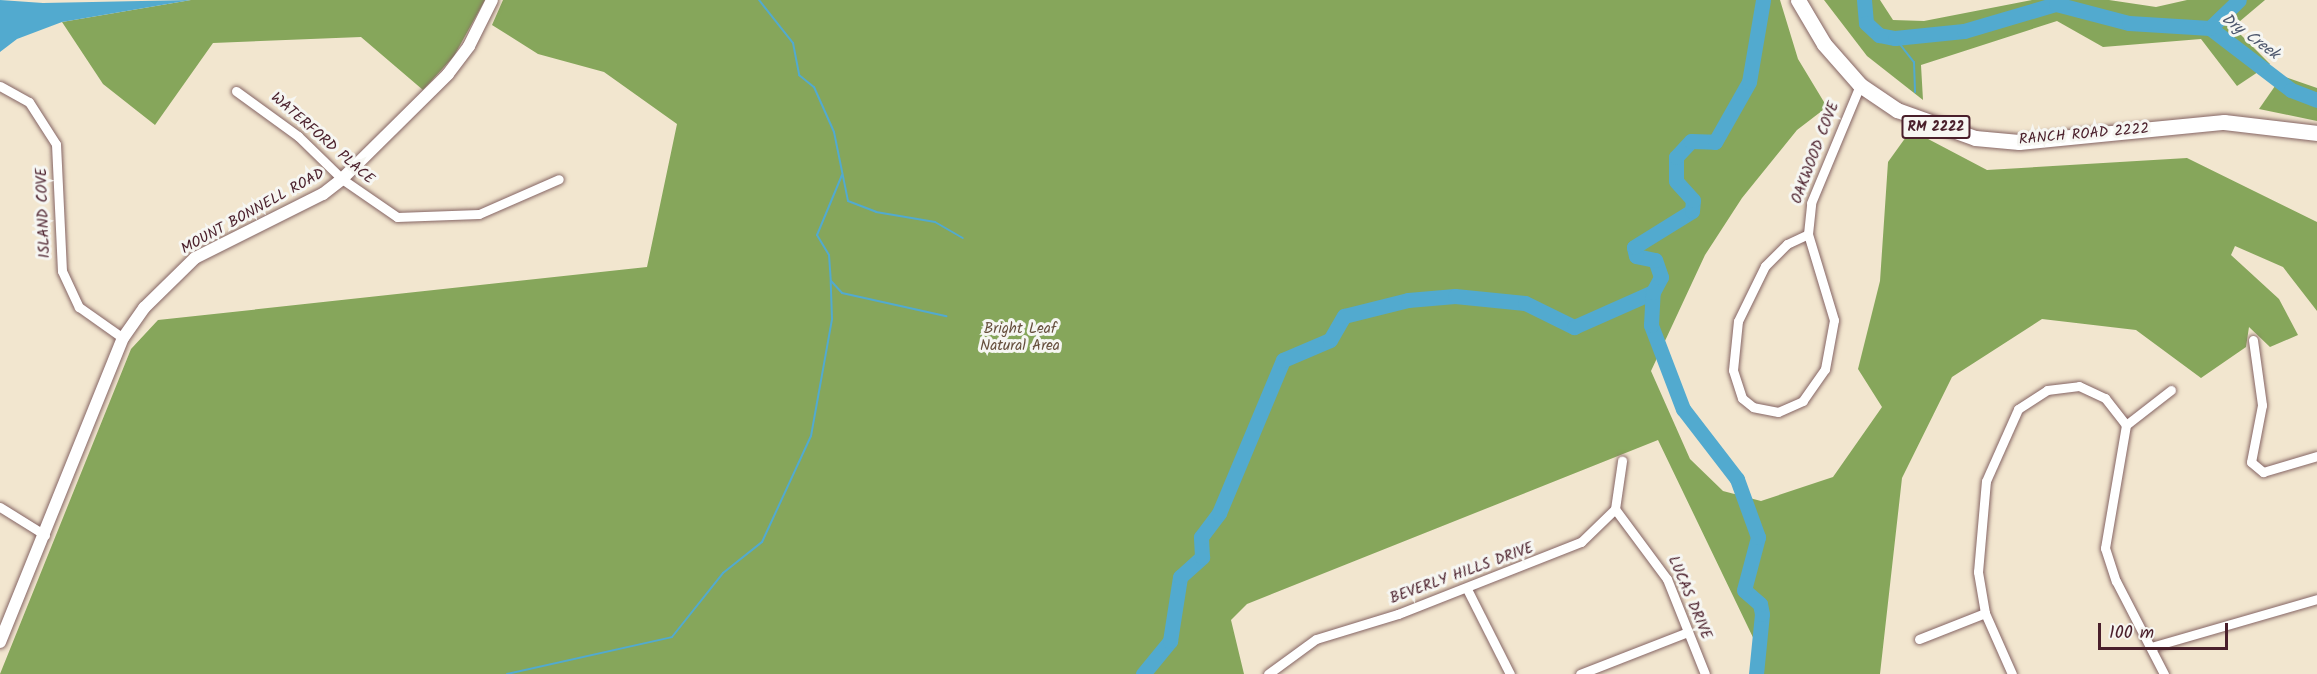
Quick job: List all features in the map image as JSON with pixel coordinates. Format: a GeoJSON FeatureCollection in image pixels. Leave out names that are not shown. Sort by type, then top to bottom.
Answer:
{"type":"FeatureCollection","features":[{"type":"Feature","properties":{"kind":"main road","name":"RANCH ROAD 2222"},"geometry":{"type":"LineString","coordinates":[[1798,0],[1824,44],[1860,85],[1897,110],[1975,138],[2019,142],[2224,122],[2317,134]]}},
{"type":"Feature","properties":{"kind":"street","name":"MOUNT BONNELL ROAD"},"geometry":{"type":"LineString","coordinates":[[0,642],[123,338],[168,280],[195,258],[342,179],[448,74],[470,46],[492,0]]}},
{"type":"Feature","properties":{"kind":"street","name":"OAKWOOD COVE"},"geometry":{"type":"LineString","coordinates":[[1808,234],[1787,244],[1765,266],[1738,321],[1733,370],[1742,398],[1753,407],[1778,412],[1803,401],[1825,369],[1834,320],[1808,234],[1811,203],[1860,85]]}},
{"type":"Feature","properties":{"kind":"street","name":"ISLAND COVE"},"geometry":{"type":"LineString","coordinates":[[0,86],[28,102],[56,144],[62,271],[79,307],[123,338]]}},
{"type":"Feature","properties":{"kind":"street","name":"WATERFORD PLACE"},"geometry":{"type":"LineString","coordinates":[[236,92],[298,136],[342,179],[397,217],[479,214],[559,178]]}},
{"type":"Feature","properties":{"kind":"street"},"geometry":{"type":"LineString","coordinates":[[2253,340],[2262,405],[2251,462],[2263,472],[2317,456]]}},
{"type":"Feature","properties":{"kind":"street"},"geometry":{"type":"LineString","coordinates":[[2012,674],[1984,613],[1978,572],[1979,516],[1995,453],[2018,410],[2047,390],[2079,386],[2105,398],[2126,424]]}},
{"type":"Feature","properties":{"kind":"street"},"geometry":{"type":"LineString","coordinates":[[2164,674],[2116,581],[2105,548],[2126,424],[2171,390]]}},
{"type":"Feature","properties":{"kind":"street"},"geometry":{"type":"LineString","coordinates":[[1616,509],[1622,461]]}},
{"type":"Feature","properties":{"kind":"street"},"geometry":{"type":"LineString","coordinates":[[0,507],[26,526],[45,535]]}},
{"type":"Feature","properties":{"kind":"street","name":"BEVERLY HILLS DRIVE"},"geometry":{"type":"LineString","coordinates":[[1268,674],[1316,639],[1467,588],[1567,550],[1616,509]]}},
{"type":"Feature","properties":{"kind":"street","name":"LUCAS DRIVE"},"geometry":{"type":"LineString","coordinates":[[1616,509],[1655,556],[1705,674]]}},
{"type":"Feature","properties":{"kind":"street"},"geometry":{"type":"LineString","coordinates":[[1467,588],[1510,674]]}},
{"type":"Feature","properties":{"kind":"street"},"geometry":{"type":"LineString","coordinates":[[2151,646],[2317,599]]}},
{"type":"Feature","properties":{"kind":"street"},"geometry":{"type":"LineString","coordinates":[[1919,639],[1984,613]]}},
{"type":"Feature","properties":{"kind":"street"},"geometry":{"type":"LineString","coordinates":[[1580,674],[1688,632]]}},
{"type":"Feature","properties":{"kind":"green space"},"geometry":{"type":"Polygon","coordinates":[[[191,0],[485,0],[454,56],[423,90],[361,37],[213,43],[155,125],[103,84],[62,22],[191,0]]]}},
{"type":"Feature","properties":{"kind":"green space","name":"Bright Leaf Natural Area"},"geometry":{"type":"Polygon","coordinates":[[[503,0],[1780,0],[1798,59],[1827,107],[1797,130],[1742,198],[1705,255],[1651,371],[1690,459],[1723,491],[1761,501],[1833,477],[1882,407],[1858,369],[1880,281],[1888,162],[1911,130],[1987,170],[2187,158],[2317,222],[2317,311],[2283,267],[2235,246],[2231,255],[2279,299],[2298,335],[2270,347],[2249,327],[2246,347],[2201,378],[2136,330],[2042,319],[1952,377],[1902,478],[1880,674],[1754,674],[1760,652],[1658,440],[1247,604],[1231,620],[1244,674],[0,674],[131,349],[158,320],[647,267],[677,124],[604,72],[538,54],[492,25],[503,0]]]}},
{"type":"Feature","properties":{"kind":"green space"},"geometry":{"type":"Polygon","coordinates":[[[1824,0],[1880,0],[1893,20],[1924,21],[2032,0],[2109,0],[2156,7],[2187,0],[2265,0],[2233,27],[2270,64],[2237,86],[2201,39],[2103,47],[2057,21],[1921,65],[1923,100],[1867,56],[1824,0]]]}},
{"type":"Feature","properties":{"kind":"green space"},"geometry":{"type":"Polygon","coordinates":[[[2282,76],[2317,88],[2317,121],[2259,109],[2282,76]]]}},
{"type":"Feature","properties":{"kind":"water"},"geometry":{"type":"Polygon","coordinates":[[[0,0],[43,3],[191,0],[62,22],[17,39],[0,52],[0,0]]]}},
{"type":"Feature","properties":{"kind":"waterway"},"geometry":{"type":"LineString","coordinates":[[759,0],[793,43],[799,75],[814,87],[834,132],[848,201],[876,212],[935,222],[963,238]]}},
{"type":"Feature","properties":{"kind":"waterway"},"geometry":{"type":"LineString","coordinates":[[1756,674],[1762,614],[1760,604],[1744,590],[1758,537],[1737,479],[1683,409],[1651,325],[1653,292],[1661,277],[1655,260],[1636,256],[1634,247],[1692,211],[1693,200],[1676,181],[1676,157],[1691,141],[1715,142],[1749,82],[1763,0]]}},
{"type":"Feature","properties":{"kind":"waterway","name":"Dry Creek"},"geometry":{"type":"LineString","coordinates":[[1864,0],[1866,23],[1879,35],[1895,38],[1964,31],[2056,4],[2129,23],[2210,28],[2291,90],[2317,100]]}},
{"type":"Feature","properties":{"kind":"waterway"},"geometry":{"type":"LineString","coordinates":[[2210,28],[2239,0]]}},
{"type":"Feature","properties":{"kind":"waterway"},"geometry":{"type":"LineString","coordinates":[[1895,38],[1914,62],[1915,92]]}},
{"type":"Feature","properties":{"kind":"waterway"},"geometry":{"type":"LineString","coordinates":[[842,175],[817,235],[829,255],[831,281],[842,293],[946,316]]}},
{"type":"Feature","properties":{"kind":"waterway"},"geometry":{"type":"LineString","coordinates":[[507,674],[672,637],[723,573],[762,542],[811,436],[832,319],[831,281]]}},
{"type":"Feature","properties":{"kind":"waterway"},"geometry":{"type":"LineString","coordinates":[[1143,674],[1170,641],[1180,577],[1202,557],[1201,537],[1219,513],[1283,360],[1330,340],[1344,316],[1408,300],[1455,296],[1525,303],[1574,327],[1653,292]]}}]}
